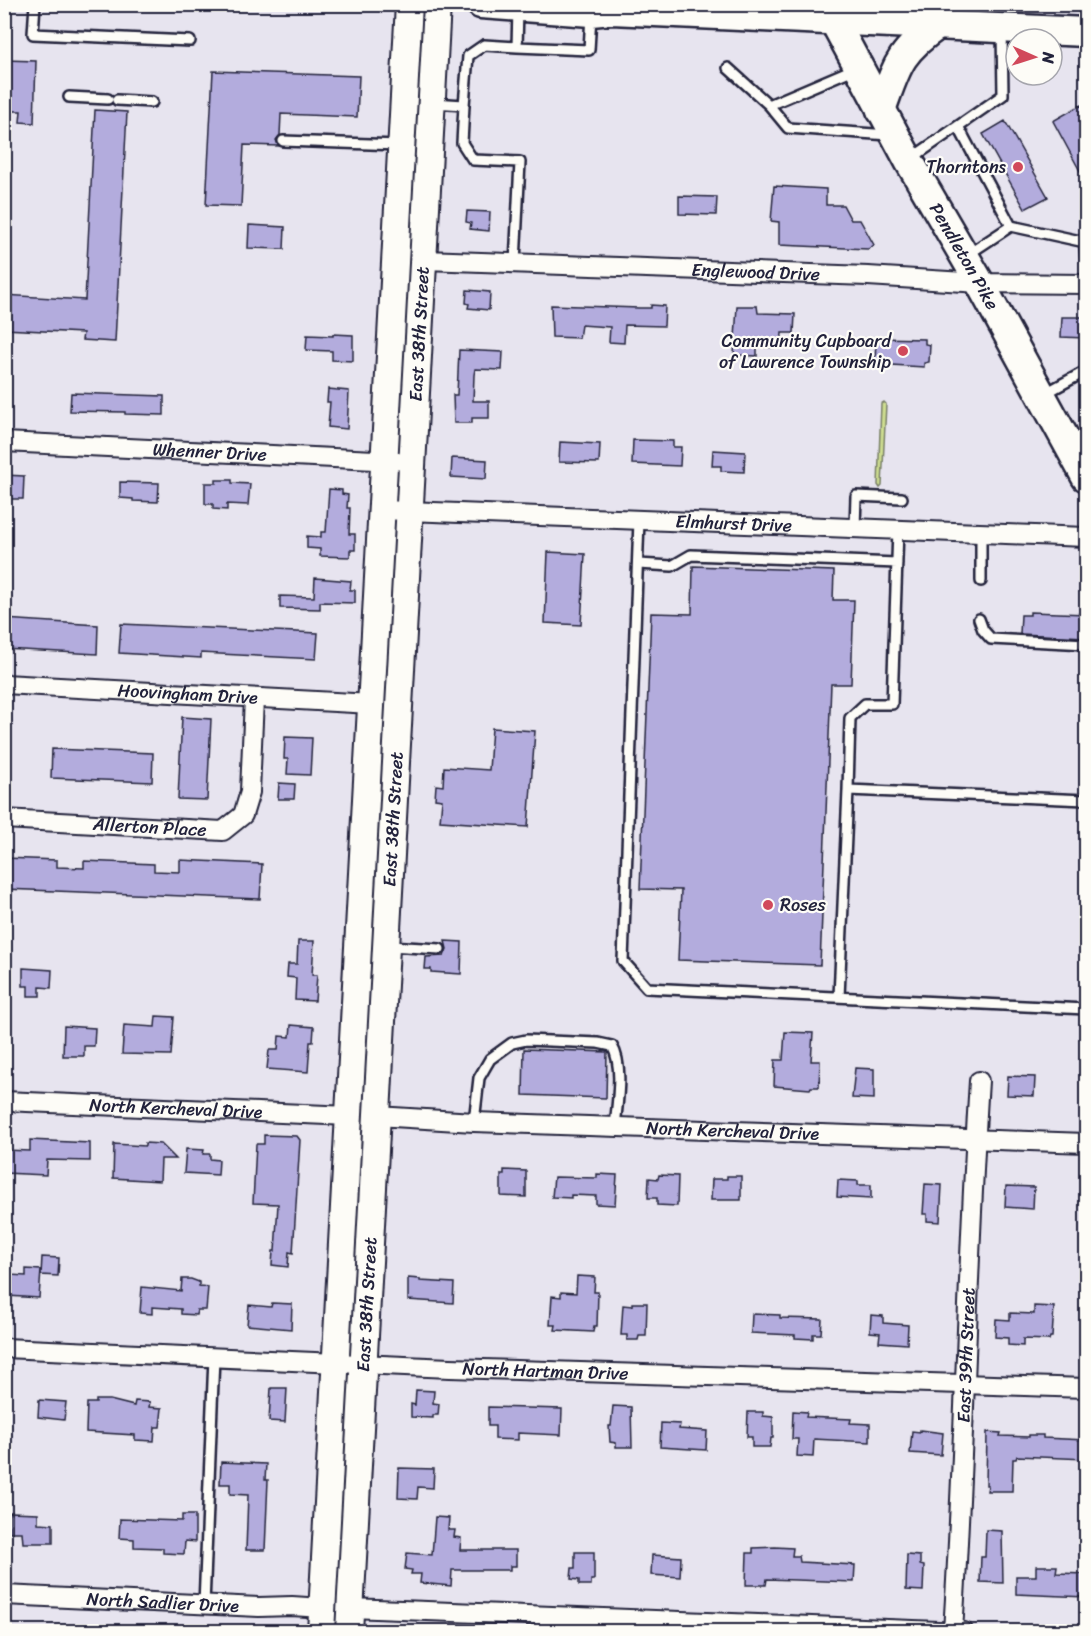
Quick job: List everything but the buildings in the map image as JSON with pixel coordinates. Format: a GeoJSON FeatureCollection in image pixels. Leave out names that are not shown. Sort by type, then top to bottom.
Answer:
{"type":"FeatureCollection","features":[{"type":"Feature","properties":{"kind":"main road","name":"East 38th Street"},"geometry":{"type":"LineString","coordinates":[[321,1620],[409,4]]}},
{"type":"Feature","properties":{"kind":"main road","name":"East 38th Street"},"geometry":{"type":"LineString","coordinates":[[350,1620],[437,4]]}},
{"type":"Feature","properties":{"kind":"main road"},"geometry":{"type":"LineString","coordinates":[[481,4],[591,12],[612,10],[830,12],[938,25],[1086,32]]}},
{"type":"Feature","properties":{"kind":"main road","name":"Pendleton Pike"},"geometry":{"type":"LineString","coordinates":[[830,12],[909,161],[980,283],[1086,477]]}},
{"type":"Feature","properties":{"kind":"main road"},"geometry":{"type":"LineString","coordinates":[[881,110],[900,60],[916,41],[938,25]]}},
{"type":"Feature","properties":{"kind":"street","name":"Englewood Drive"},"geometry":{"type":"LineString","coordinates":[[424,260],[868,276],[980,283],[1086,284]]}},
{"type":"Feature","properties":{"kind":"street","name":"Whenner Drive"},"geometry":{"type":"LineString","coordinates":[[4,442],[413,462]]}},
{"type":"Feature","properties":{"kind":"street","name":"Elmhurst Drive"},"geometry":{"type":"LineString","coordinates":[[382,510],[1086,537]]}},
{"type":"Feature","properties":{"kind":"street","name":"Hoovingham Drive"},"geometry":{"type":"LineString","coordinates":[[4,684],[372,704]]}},
{"type":"Feature","properties":{"kind":"street","name":"Allerton Place"},"geometry":{"type":"LineString","coordinates":[[4,819],[223,831],[243,815],[250,792],[254,698]]}},
{"type":"Feature","properties":{"kind":"street","name":"East 39th Street"},"geometry":{"type":"LineString","coordinates":[[953,1631],[961,1506],[979,1081]]}},
{"type":"Feature","properties":{"kind":"street","name":"North Kercheval Drive"},"geometry":{"type":"LineString","coordinates":[[4,1101],[349,1116]]}},
{"type":"Feature","properties":{"kind":"street","name":"North Kercheval Drive"},"geometry":{"type":"LineString","coordinates":[[377,1116],[474,1122],[1086,1143]]}},
{"type":"Feature","properties":{"kind":"street","name":"North Hartman Drive"},"geometry":{"type":"LineString","coordinates":[[4,1348],[462,1368],[1086,1388]]}},
{"type":"Feature","properties":{"kind":"street","name":"North Sadlier Drive"},"geometry":{"type":"LineString","coordinates":[[4,1595],[204,1605],[321,1620]]}},
{"type":"Feature","properties":{"kind":"street"},"geometry":{"type":"LineString","coordinates":[[350,1620],[964,1632]]}},
{"type":"Feature","properties":{"kind":"lane"},"geometry":{"type":"LineString","coordinates":[[35,4],[33,34],[190,41]]}},
{"type":"Feature","properties":{"kind":"lane"},"geometry":{"type":"LineString","coordinates":[[517,46],[518,7]]}},
{"type":"Feature","properties":{"kind":"lane"},"geometry":{"type":"LineString","coordinates":[[514,263],[520,162],[473,160],[462,143],[468,56],[484,45],[589,50],[591,12]]}},
{"type":"Feature","properties":{"kind":"lane"},"geometry":{"type":"LineString","coordinates":[[909,161],[1003,95],[1002,28]]}},
{"type":"Feature","properties":{"kind":"lane"},"geometry":{"type":"LineString","coordinates":[[769,105],[859,67]]}},
{"type":"Feature","properties":{"kind":"lane"},"geometry":{"type":"LineString","coordinates":[[728,68],[769,105],[788,128],[895,135]]}},
{"type":"Feature","properties":{"kind":"lane"},"geometry":{"type":"LineString","coordinates":[[69,97],[152,102]]}},
{"type":"Feature","properties":{"kind":"lane"},"geometry":{"type":"LineString","coordinates":[[432,103],[464,105]]}},
{"type":"Feature","properties":{"kind":"lane"},"geometry":{"type":"LineString","coordinates":[[958,126],[1011,226]]}},
{"type":"Feature","properties":{"kind":"lane"},"geometry":{"type":"LineString","coordinates":[[284,141],[402,146]]}},
{"type":"Feature","properties":{"kind":"lane"},"geometry":{"type":"LineString","coordinates":[[964,257],[1011,226],[1085,242],[1086,258]]}},
{"type":"Feature","properties":{"kind":"lane"},"geometry":{"type":"LineString","coordinates":[[1041,396],[1086,371]]}},
{"type":"Feature","properties":{"kind":"lane"},"geometry":{"type":"LineString","coordinates":[[855,528],[856,496],[902,498]]}},
{"type":"Feature","properties":{"kind":"lane"},"geometry":{"type":"LineString","coordinates":[[639,520],[623,961],[647,988],[1086,1009]]}},
{"type":"Feature","properties":{"kind":"lane"},"geometry":{"type":"LineString","coordinates":[[839,997],[849,790],[850,718],[865,704],[892,704],[898,530]]}},
{"type":"Feature","properties":{"kind":"lane"},"geometry":{"type":"LineString","coordinates":[[981,533],[981,581]]}},
{"type":"Feature","properties":{"kind":"lane"},"geometry":{"type":"LineString","coordinates":[[638,564],[672,566],[691,555],[897,563]]}},
{"type":"Feature","properties":{"kind":"lane"},"geometry":{"type":"LineString","coordinates":[[979,619],[983,630],[991,639],[1086,644]]}},
{"type":"Feature","properties":{"kind":"lane"},"geometry":{"type":"LineString","coordinates":[[849,790],[1086,800]]}},
{"type":"Feature","properties":{"kind":"lane"},"geometry":{"type":"LineString","coordinates":[[387,946],[440,949]]}},
{"type":"Feature","properties":{"kind":"lane"},"geometry":{"type":"LineString","coordinates":[[474,1122],[479,1078],[490,1059],[513,1042],[526,1040],[598,1043],[612,1046],[618,1054],[615,1127]]}},
{"type":"Feature","properties":{"kind":"lane"},"geometry":{"type":"LineString","coordinates":[[204,1605],[214,1357]]}},
{"type":"Feature","properties":{"kind":"green space"},"geometry":{"type":"Polygon","coordinates":[[[884,402],[886,404],[882,486],[880,488],[878,485],[881,404],[884,402]]]}},
{"type":"Feature","properties":{"kind":"place","name":"Thorntons"},"geometry":{"type":"Point","coordinates":[1018,167]}},
{"type":"Feature","properties":{"kind":"place","name":"Community Cupboard of Lawrence Township"},"geometry":{"type":"Point","coordinates":[903,351]}},
{"type":"Feature","properties":{"kind":"place","name":"Roses"},"geometry":{"type":"Point","coordinates":[768,905]}}]}
